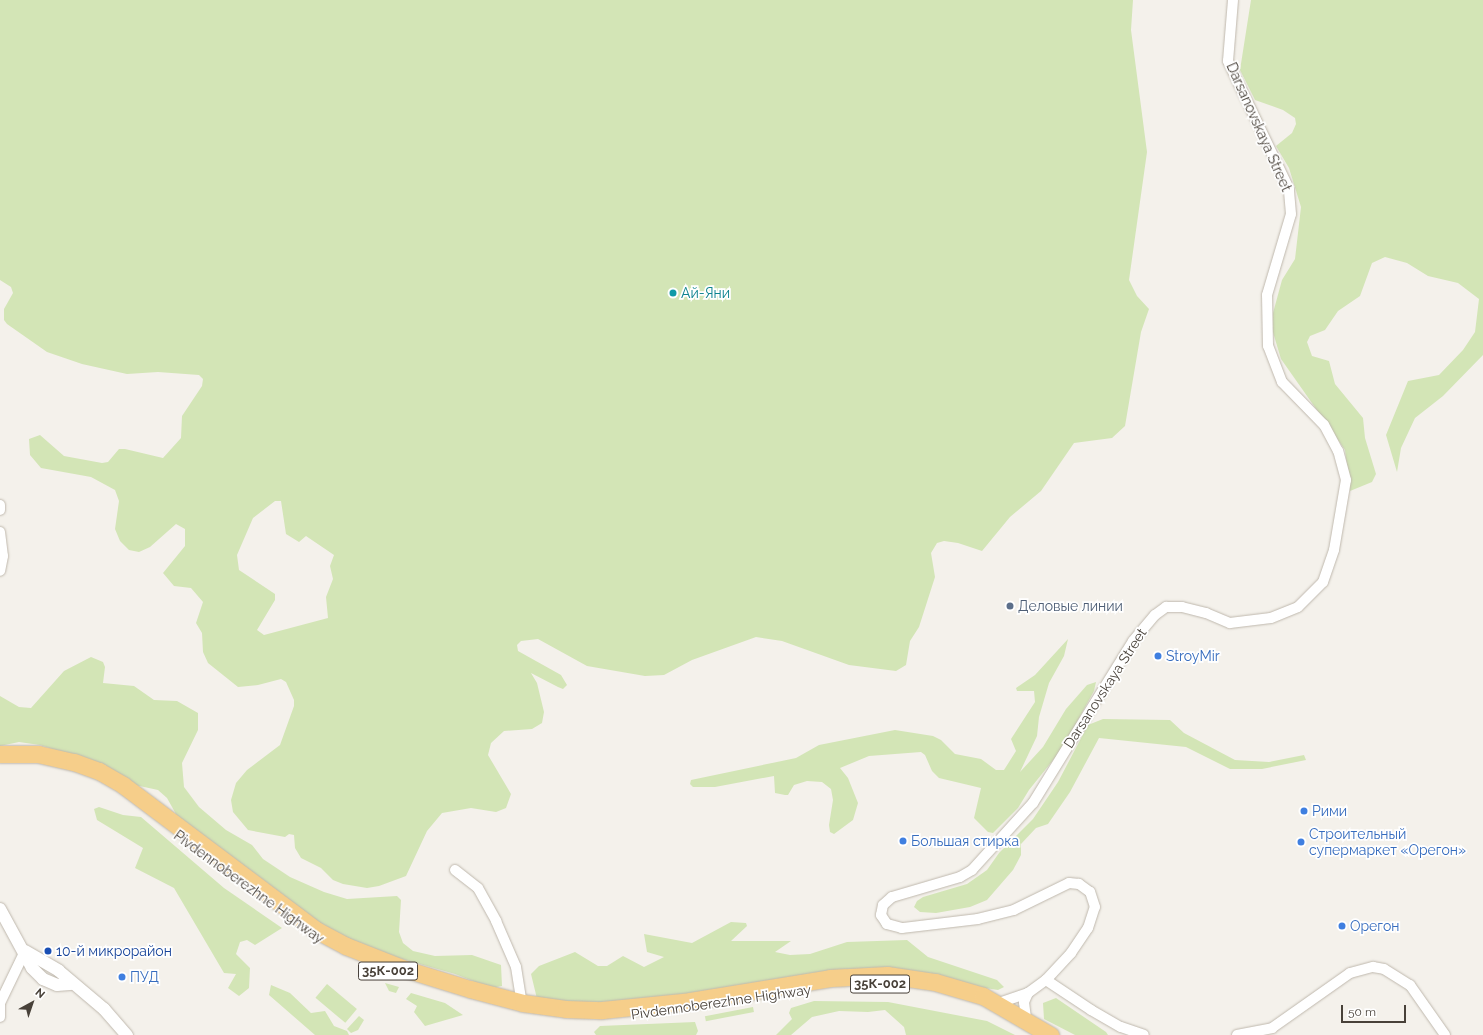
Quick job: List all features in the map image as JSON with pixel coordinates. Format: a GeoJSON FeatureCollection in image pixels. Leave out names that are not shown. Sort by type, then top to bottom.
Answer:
{"type":"FeatureCollection","features":[{"type":"Feature","properties":{"kind":"highway","name":"Pivdennoberezhne Highway"},"geometry":{"type":"LineString","coordinates":[[0,754],[38,754],[74,762],[99,771],[123,785],[316,930],[346,946],[402,968],[522,1002],[566,1009],[602,1010],[690,1001],[830,978],[887,975],[935,982],[983,996],[999,1004],[1040,1030]]}},
{"type":"Feature","properties":{"kind":"highway","name":"Pivdennoberezhne Highway"},"geometry":{"type":"LineString","coordinates":[[0,763],[38,763],[99,780],[123,793],[316,938],[346,954],[410,980],[523,1011],[586,1019],[690,1009],[837,986],[902,984],[950,991],[982,1001],[1040,1030]]}},
{"type":"Feature","properties":{"kind":"street","name":"Darsanovskaya Street"},"geometry":{"type":"LineString","coordinates":[[999,1004],[1028,993],[1046,980],[1071,953],[1088,928],[1095,907],[1090,892],[1079,884],[1069,883],[1014,910],[978,919],[902,928],[887,924],[881,915],[883,905],[892,897],[960,878],[972,870],[1033,803],[1133,641],[1155,615],[1166,606],[1182,607],[1206,613],[1230,623],[1271,618],[1298,607],[1323,582],[1334,550],[1346,480],[1338,451],[1324,425],[1282,382],[1268,346],[1268,295],[1291,214],[1289,189],[1228,61],[1233,0]]}},
{"type":"Feature","properties":{"kind":"street"},"geometry":{"type":"LineString","coordinates":[[0,505],[0,510]]}},
{"type":"Feature","properties":{"kind":"street"},"geometry":{"type":"LineString","coordinates":[[0,532],[4,556],[0,571]]}},
{"type":"Feature","properties":{"kind":"street"},"geometry":{"type":"LineString","coordinates":[[454,870],[478,888],[496,921],[516,967],[522,1002]]}},
{"type":"Feature","properties":{"kind":"street"},"geometry":{"type":"LineString","coordinates":[[0,909],[25,951],[32,968],[43,978],[57,985],[73,984]]}},
{"type":"Feature","properties":{"kind":"street"},"geometry":{"type":"LineString","coordinates":[[0,1017],[0,1003],[17,971],[25,951]]}},
{"type":"Feature","properties":{"kind":"street"},"geometry":{"type":"LineString","coordinates":[[25,951],[47,962],[104,1010],[127,1035]]}},
{"type":"Feature","properties":{"kind":"street"},"geometry":{"type":"LineString","coordinates":[[1237,1035],[1272,1028],[1350,973],[1373,966],[1384,969],[1410,985],[1445,1035]]}},
{"type":"Feature","properties":{"kind":"street"},"geometry":{"type":"LineString","coordinates":[[17,971],[32,968]]}},
{"type":"Feature","properties":{"kind":"street"},"geometry":{"type":"LineString","coordinates":[[1046,980],[1091,1010],[1121,1027],[1144,1035]]}},
{"type":"Feature","properties":{"kind":"street"},"geometry":{"type":"LineString","coordinates":[[1028,993],[1024,1002],[1040,1030]]}},
{"type":"Feature","properties":{"kind":"street"},"geometry":{"type":"LineString","coordinates":[[982,1001],[999,1004]]}},
{"type":"Feature","properties":{"kind":"green space"},"geometry":{"type":"Polygon","coordinates":[[[0,0],[1133,0],[1131,30],[1147,152],[1129,280],[1137,296],[1149,309],[1141,332],[1125,426],[1112,438],[1074,443],[1041,491],[1010,517],[982,551],[958,543],[944,541],[937,543],[931,553],[935,577],[919,627],[910,641],[906,665],[896,671],[849,665],[782,641],[756,637],[692,660],[664,675],[645,676],[587,666],[538,639],[521,641],[517,645],[518,651],[561,675],[567,685],[563,689],[531,673],[537,683],[544,712],[542,723],[532,729],[504,731],[491,743],[488,755],[511,794],[506,808],[496,812],[471,808],[442,813],[427,831],[406,876],[379,886],[367,888],[343,884],[333,880],[321,868],[301,858],[295,848],[294,835],[289,834],[285,837],[248,830],[233,812],[231,800],[236,783],[247,770],[280,745],[294,706],[294,700],[286,682],[281,679],[258,685],[238,687],[208,663],[203,652],[202,633],[196,623],[203,602],[191,588],[174,586],[163,573],[185,546],[185,529],[176,524],[150,547],[139,552],[129,550],[120,541],[115,529],[119,501],[115,490],[91,477],[41,468],[30,455],[29,439],[40,435],[64,456],[102,463],[108,462],[119,449],[125,449],[163,458],[181,438],[182,416],[202,386],[203,379],[199,375],[158,372],[127,374],[82,364],[47,352],[7,324],[4,320],[4,309],[13,293],[11,287],[0,280],[0,0]],[[275,501],[253,518],[237,555],[239,570],[275,594],[275,600],[257,630],[264,635],[328,618],[326,597],[333,579],[330,566],[334,555],[306,536],[299,542],[286,534],[281,501],[275,501]]]}},
{"type":"Feature","properties":{"kind":"green space"},"geometry":{"type":"Polygon","coordinates":[[[1251,0],[1483,0],[1483,355],[1443,396],[1415,418],[1401,448],[1397,472],[1386,435],[1408,381],[1439,375],[1463,350],[1475,332],[1479,299],[1458,283],[1428,276],[1407,263],[1385,257],[1372,263],[1360,296],[1338,311],[1325,330],[1310,336],[1307,342],[1312,356],[1329,361],[1335,384],[1363,418],[1365,438],[1376,474],[1372,482],[1350,491],[1345,450],[1281,359],[1272,329],[1273,313],[1282,280],[1295,259],[1301,207],[1289,168],[1276,146],[1292,133],[1296,124],[1295,118],[1283,110],[1255,100],[1240,70],[1251,0]]]}},
{"type":"Feature","properties":{"kind":"green space"},"geometry":{"type":"Polygon","coordinates":[[[1068,639],[1064,656],[1049,683],[1039,717],[1037,736],[1020,772],[1043,747],[1066,709],[1087,685],[1096,682],[1094,691],[1062,749],[1029,790],[1018,808],[993,833],[988,832],[974,818],[981,788],[939,778],[932,771],[925,755],[921,752],[869,756],[840,768],[848,778],[858,803],[853,820],[834,834],[830,832],[829,825],[833,800],[831,789],[822,782],[807,781],[794,785],[788,795],[775,793],[774,776],[715,787],[693,787],[690,784],[691,780],[796,758],[819,745],[895,730],[933,736],[941,740],[955,754],[981,759],[996,770],[1004,770],[1016,751],[1011,739],[1035,702],[1034,691],[1017,691],[1016,688],[1035,675],[1068,639]]]}},
{"type":"Feature","properties":{"kind":"green space"},"geometry":{"type":"Polygon","coordinates":[[[91,657],[103,662],[105,667],[103,683],[134,686],[154,700],[177,701],[198,713],[198,730],[182,763],[184,787],[199,807],[226,830],[252,845],[263,859],[290,877],[324,892],[347,899],[397,896],[401,900],[399,932],[403,943],[413,951],[435,956],[472,955],[501,965],[502,986],[491,988],[455,974],[367,949],[350,941],[317,921],[181,823],[167,798],[158,790],[135,785],[65,753],[40,745],[19,742],[0,746],[0,696],[19,707],[31,708],[64,671],[91,657]]]}},
{"type":"Feature","properties":{"kind":"green space"},"geometry":{"type":"Polygon","coordinates":[[[1103,719],[1170,720],[1184,733],[1235,760],[1269,762],[1304,755],[1306,760],[1262,769],[1230,769],[1186,747],[1099,738],[1070,792],[1048,824],[1036,828],[1021,844],[1021,855],[1013,870],[987,900],[970,907],[936,913],[920,912],[914,907],[917,901],[923,897],[967,884],[987,870],[999,853],[1033,819],[1058,782],[1088,725],[1103,719]]]}},
{"type":"Feature","properties":{"kind":"green space"},"geometry":{"type":"Polygon","coordinates":[[[99,807],[123,815],[141,817],[224,888],[282,928],[255,945],[247,940],[240,942],[236,954],[250,968],[249,988],[239,996],[228,988],[236,974],[224,973],[174,888],[135,868],[143,848],[97,820],[94,809],[99,807]]]}},
{"type":"Feature","properties":{"kind":"green space"},"geometry":{"type":"Polygon","coordinates":[[[731,922],[746,923],[747,926],[731,941],[791,941],[775,952],[790,955],[810,954],[847,942],[907,940],[928,957],[997,980],[1004,987],[998,990],[885,972],[665,997],[539,1007],[531,974],[539,966],[575,952],[598,966],[607,966],[623,956],[644,967],[664,957],[647,952],[644,934],[692,943],[731,922]]]}},
{"type":"Feature","properties":{"kind":"green space"},"geometry":{"type":"Polygon","coordinates":[[[385,983],[399,987],[396,993],[389,991],[385,983]]]}},
{"type":"Feature","properties":{"kind":"green space"},"geometry":{"type":"Polygon","coordinates":[[[327,984],[357,1009],[345,1023],[315,998],[327,984]]]}},
{"type":"Feature","properties":{"kind":"green space"},"geometry":{"type":"Polygon","coordinates":[[[271,985],[290,993],[311,1013],[325,1011],[334,1026],[347,1031],[349,1035],[315,1035],[269,995],[271,985]]]}},
{"type":"Feature","properties":{"kind":"green space"},"geometry":{"type":"Polygon","coordinates":[[[411,993],[445,1003],[463,1015],[425,1026],[414,1012],[417,1006],[406,999],[411,993]]]}},
{"type":"Feature","properties":{"kind":"green space"},"geometry":{"type":"Polygon","coordinates":[[[1056,998],[1106,1032],[1108,1035],[1075,1035],[1044,1019],[1043,1003],[1056,998]]]}},
{"type":"Feature","properties":{"kind":"green space"},"geometry":{"type":"Polygon","coordinates":[[[814,1001],[888,1002],[987,1021],[1015,1035],[906,1035],[904,1027],[885,1010],[868,1012],[839,1011],[812,1017],[791,1035],[776,1035],[792,1019],[789,1013],[791,1008],[814,1001]]]}},
{"type":"Feature","properties":{"kind":"green space"},"geometry":{"type":"Polygon","coordinates":[[[753,1007],[754,1012],[706,1021],[705,1016],[753,1007]]]}},
{"type":"Feature","properties":{"kind":"green space"},"geometry":{"type":"Polygon","coordinates":[[[359,1016],[364,1020],[358,1030],[351,1033],[347,1029],[359,1016]]]}},
{"type":"Feature","properties":{"kind":"green space"},"geometry":{"type":"Polygon","coordinates":[[[695,1022],[698,1031],[696,1035],[596,1035],[594,1032],[600,1026],[695,1022]]]}},
{"type":"Feature","properties":{"kind":"place","name":"Ай-Яни"},"geometry":{"type":"Point","coordinates":[673,293]}},
{"type":"Feature","properties":{"kind":"place","name":"Деловые линии"},"geometry":{"type":"Point","coordinates":[1010,606]}},
{"type":"Feature","properties":{"kind":"place","name":"StroyMir"},"geometry":{"type":"Point","coordinates":[1158,656]}},
{"type":"Feature","properties":{"kind":"place","name":"Рими"},"geometry":{"type":"Point","coordinates":[1304,811]}},
{"type":"Feature","properties":{"kind":"place","name":"Большая стирка"},"geometry":{"type":"Point","coordinates":[903,841]}},
{"type":"Feature","properties":{"kind":"place","name":"Строительный супермаркет «Орегон»"},"geometry":{"type":"Point","coordinates":[1301,842]}},
{"type":"Feature","properties":{"kind":"place","name":"Орегон"},"geometry":{"type":"Point","coordinates":[1342,926]}},
{"type":"Feature","properties":{"kind":"place","name":"10-й микрорайон"},"geometry":{"type":"Point","coordinates":[48,951]}},
{"type":"Feature","properties":{"kind":"place","name":"ПУД"},"geometry":{"type":"Point","coordinates":[122,977]}}]}
